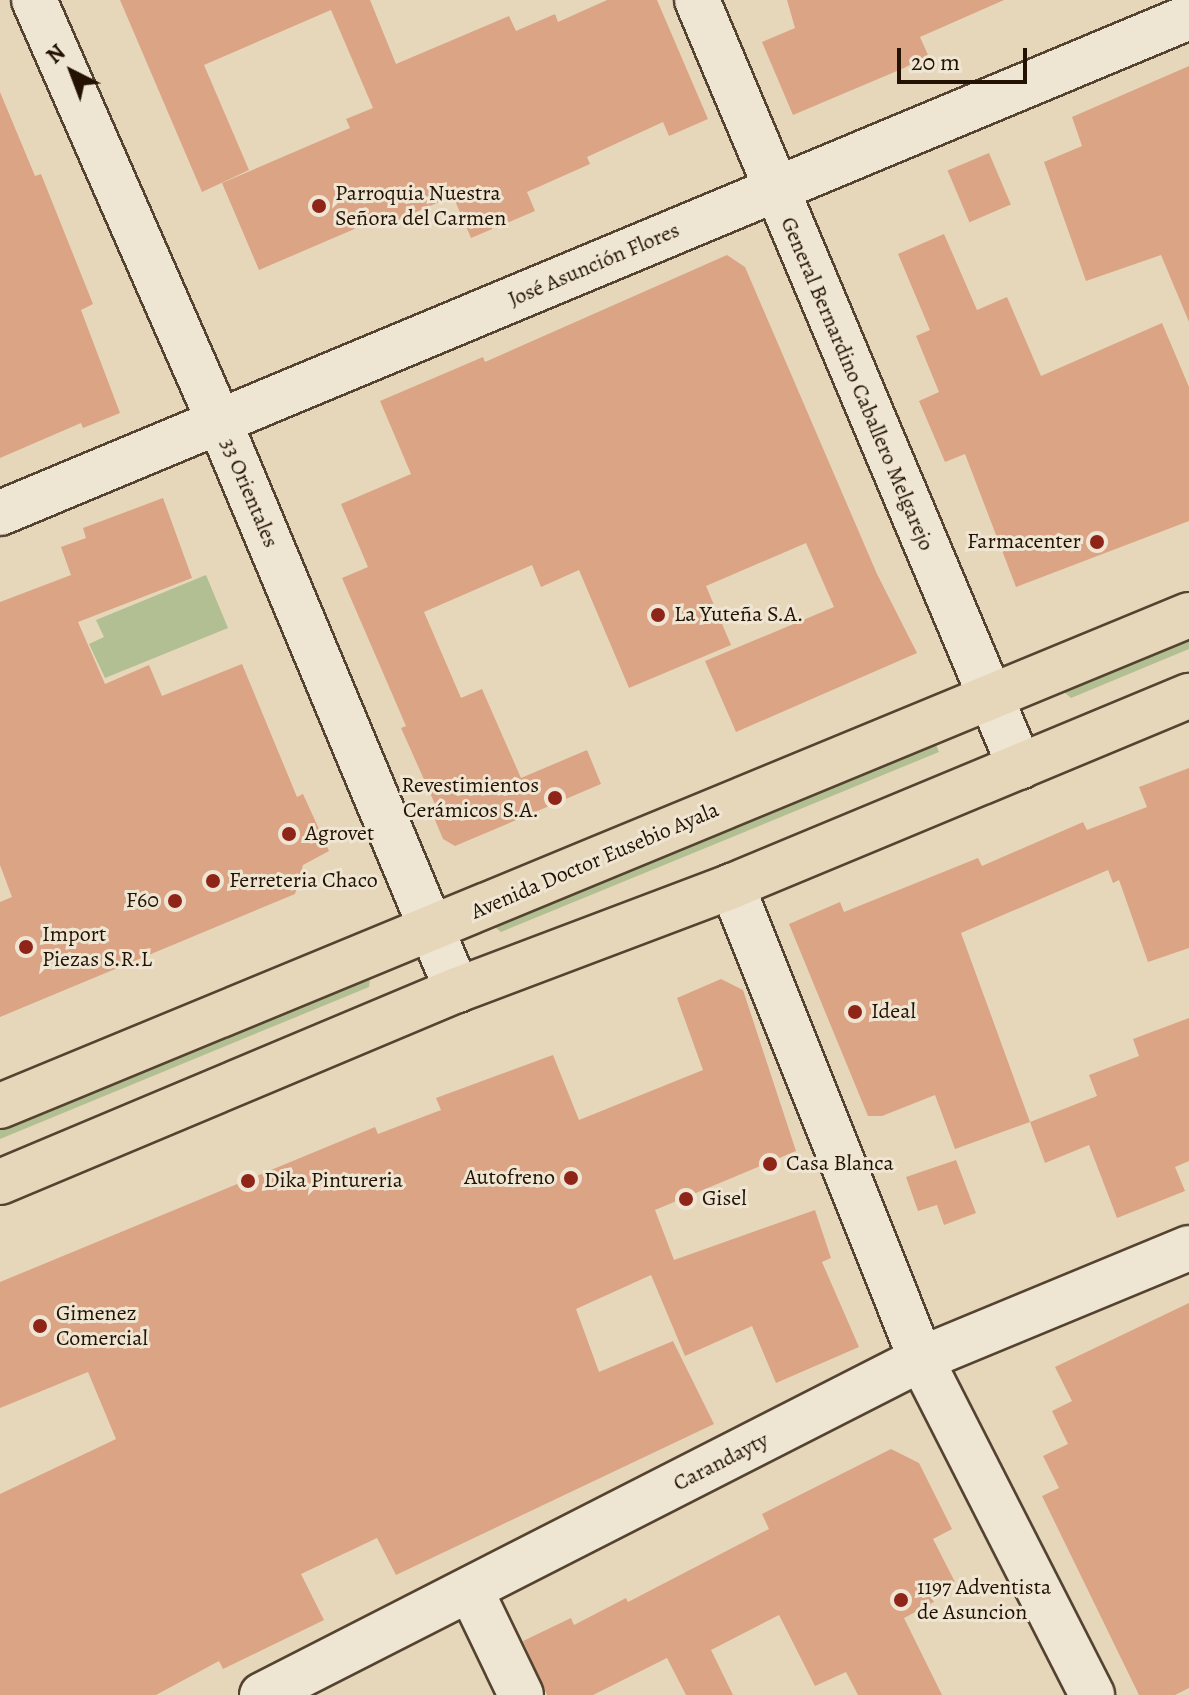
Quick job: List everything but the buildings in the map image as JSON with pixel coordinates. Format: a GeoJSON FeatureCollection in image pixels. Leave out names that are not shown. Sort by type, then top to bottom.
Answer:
{"type":"FeatureCollection","features":[{"type":"Feature","properties":{"kind":"highway","name":"Avenida Doctor Eusebio Ayala"},"geometry":{"type":"LineString","coordinates":[[0,1106],[433,931],[988,696],[1189,615]]}},
{"type":"Feature","properties":{"kind":"highway"},"geometry":{"type":"LineString","coordinates":[[0,1182],[457,990],[732,886],[1189,696]]}},
{"type":"Feature","properties":{"kind":"street","name":"33 Orientales"},"geometry":{"type":"LineString","coordinates":[[34,0],[219,421],[457,990]]}},
{"type":"Feature","properties":{"kind":"street","name":"General Bernardino Caballero Melgarejo"},"geometry":{"type":"LineString","coordinates":[[697,0],[1020,767]]}},
{"type":"Feature","properties":{"kind":"street","name":"José Asunción Flores"},"geometry":{"type":"LineString","coordinates":[[0,513],[1189,17]]}},
{"type":"Feature","properties":{"kind":"street"},"geometry":{"type":"LineString","coordinates":[[732,886],[921,1359],[1092,1695]]}},
{"type":"Feature","properties":{"kind":"street","name":"Carandayty"},"geometry":{"type":"LineString","coordinates":[[262,1695],[921,1359],[1189,1248]]}},
{"type":"Feature","properties":{"kind":"street"},"geometry":{"type":"LineString","coordinates":[[471,1591],[521,1695]]}},
{"type":"Feature","properties":{"kind":"green space"},"geometry":{"type":"Polygon","coordinates":[[[206,575],[228,628],[105,678],[89,644],[104,637],[96,620],[206,575]]]}},
{"type":"Feature","properties":{"kind":"green space"},"geometry":{"type":"Polygon","coordinates":[[[1189,637],[1189,649],[1071,698],[1064,692],[1189,637]]]}},
{"type":"Feature","properties":{"kind":"green space"},"geometry":{"type":"Polygon","coordinates":[[[935,742],[939,752],[501,932],[495,927],[935,742]]]}},
{"type":"Feature","properties":{"kind":"green space"},"geometry":{"type":"Polygon","coordinates":[[[365,977],[370,979],[369,987],[0,1139],[0,1127],[365,977]]]}},
{"type":"Feature","properties":{"kind":"place","name":"Parroquia Nuestra Señora del Carmen"},"geometry":{"type":"Point","coordinates":[319,206]}},
{"type":"Feature","properties":{"kind":"place","name":"Farmacenter"},"geometry":{"type":"Point","coordinates":[1097,542]}},
{"type":"Feature","properties":{"kind":"place","name":"La Yuteña S.A."},"geometry":{"type":"Point","coordinates":[658,615]}},
{"type":"Feature","properties":{"kind":"place","name":"Revestimientos Cerámicos S.A."},"geometry":{"type":"Point","coordinates":[555,798]}},
{"type":"Feature","properties":{"kind":"place","name":"Agrovet"},"geometry":{"type":"Point","coordinates":[289,834]}},
{"type":"Feature","properties":{"kind":"place","name":"Ferreteria Chaco"},"geometry":{"type":"Point","coordinates":[213,881]}},
{"type":"Feature","properties":{"kind":"place","name":"F60"},"geometry":{"type":"Point","coordinates":[175,901]}},
{"type":"Feature","properties":{"kind":"place","name":"Import Piezas S.R.L"},"geometry":{"type":"Point","coordinates":[26,947]}},
{"type":"Feature","properties":{"kind":"place","name":"Ideal"},"geometry":{"type":"Point","coordinates":[855,1012]}},
{"type":"Feature","properties":{"kind":"place","name":"Casa Blanca"},"geometry":{"type":"Point","coordinates":[770,1164]}},
{"type":"Feature","properties":{"kind":"place","name":"Autofreno"},"geometry":{"type":"Point","coordinates":[571,1178]}},
{"type":"Feature","properties":{"kind":"place","name":"Dika Pintureria"},"geometry":{"type":"Point","coordinates":[248,1181]}},
{"type":"Feature","properties":{"kind":"place","name":"Gisel"},"geometry":{"type":"Point","coordinates":[686,1199]}},
{"type":"Feature","properties":{"kind":"place","name":"Gimenez Comercial"},"geometry":{"type":"Point","coordinates":[40,1326]}},
{"type":"Feature","properties":{"kind":"place","name":"1197 Adventista de Asuncion"},"geometry":{"type":"Point","coordinates":[901,1600]}}]}
